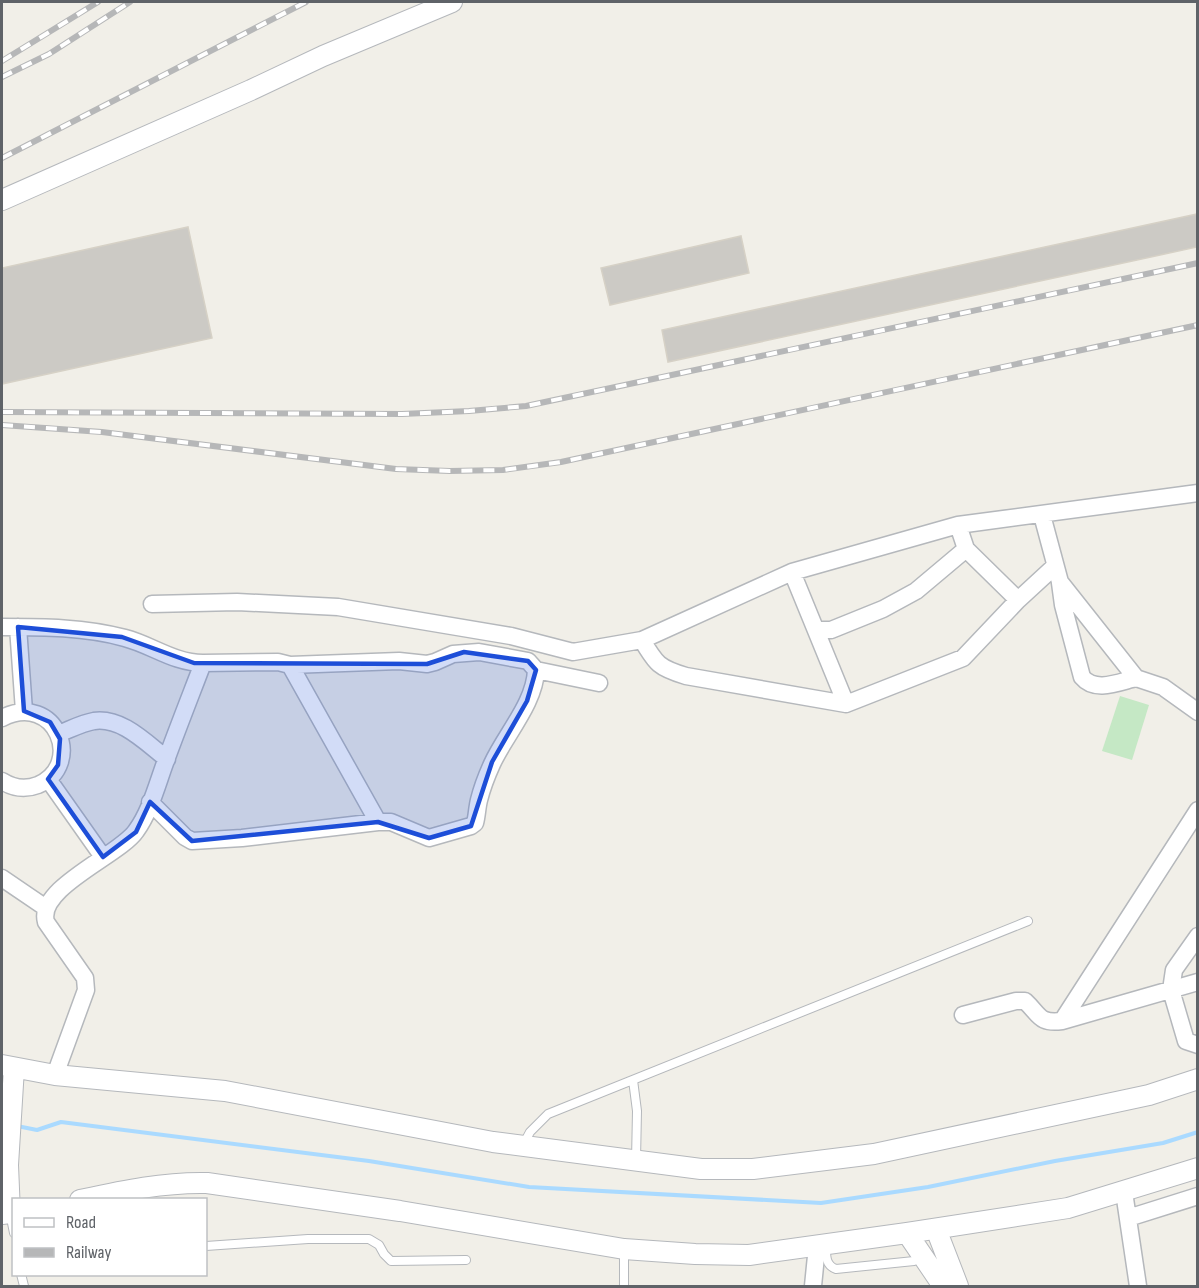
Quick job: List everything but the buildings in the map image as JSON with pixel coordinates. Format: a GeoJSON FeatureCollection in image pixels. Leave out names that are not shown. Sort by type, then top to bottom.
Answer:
{"type":"FeatureCollection","features":[{"type":"Feature","properties":{"kind":"street"},"geometry":{"type":"LineString","coordinates":[[2,200],[323,56],[452,2]]}},
{"type":"Feature","properties":{"kind":"street"},"geometry":{"type":"LineString","coordinates":[[152,604],[237,602],[338,607],[511,636],[573,652],[642,640],[792,572],[958,525],[1197,493]]}},
{"type":"Feature","properties":{"kind":"street"},"geometry":{"type":"LineString","coordinates":[[1042,515],[1082,677],[1088,684],[1096,687],[1136,678],[1163,687],[1197,712]]}},
{"type":"Feature","properties":{"kind":"street"},"geometry":{"type":"LineString","coordinates":[[958,525],[966,549],[1018,600]]}},
{"type":"Feature","properties":{"kind":"street"},"geometry":{"type":"LineString","coordinates":[[816,630],[831,630],[900,600],[916,591],[966,549]]}},
{"type":"Feature","properties":{"kind":"street"},"geometry":{"type":"LineString","coordinates":[[792,572],[846,704]]}},
{"type":"Feature","properties":{"kind":"street"},"geometry":{"type":"LineString","coordinates":[[642,640],[654,660],[667,670],[846,704],[963,658],[1018,600],[1058,574]]}},
{"type":"Feature","properties":{"kind":"street"},"geometry":{"type":"LineString","coordinates":[[1058,574],[1136,678]]}},
{"type":"Feature","properties":{"kind":"street"},"geometry":{"type":"LineString","coordinates":[[24,711],[10,627],[64,628],[122,637],[166,656],[194,663],[278,662],[290,665],[399,661],[427,663],[453,654],[479,652],[528,661],[536,670],[599,682]]}},
{"type":"Feature","properties":{"kind":"street"},"geometry":{"type":"LineString","coordinates":[[55,1075],[87,984],[46,922],[44,916],[46,908],[60,890],[136,832],[150,802],[203,663]]}},
{"type":"Feature","properties":{"kind":"street"},"geometry":{"type":"LineString","coordinates":[[290,665],[378,822]]}},
{"type":"Feature","properties":{"kind":"street"},"geometry":{"type":"LineString","coordinates":[[150,802],[185,837],[192,841],[242,838],[378,822],[391,822],[429,838],[471,826],[475,823],[479,799],[492,762],[527,701],[536,677],[536,670]]}},
{"type":"Feature","properties":{"kind":"street"},"geometry":{"type":"LineString","coordinates":[[2,718],[24,711],[42,717],[50,722],[58,734],[62,748],[54,773],[48,779],[31,788],[2,783]]}},
{"type":"Feature","properties":{"kind":"street"},"geometry":{"type":"LineString","coordinates":[[58,734],[92,722],[114,723],[124,727],[167,759]]}},
{"type":"Feature","properties":{"kind":"street"},"geometry":{"type":"LineString","coordinates":[[48,779],[103,857]]}},
{"type":"Feature","properties":{"kind":"street"},"geometry":{"type":"LineString","coordinates":[[1062,1021],[1197,810]]}},
{"type":"Feature","properties":{"kind":"street"},"geometry":{"type":"LineString","coordinates":[[2,878],[46,908]]}},
{"type":"Feature","properties":{"kind":"street"},"geometry":{"type":"LineString","coordinates":[[1197,936],[1174,970],[1171,990],[1185,1041],[1197,1045]]}},
{"type":"Feature","properties":{"kind":"street"},"geometry":{"type":"LineString","coordinates":[[963,1015],[1016,1001],[1025,1001],[1044,1021],[1062,1021],[1197,982]]}},
{"type":"Feature","properties":{"kind":"street"},"geometry":{"type":"LineString","coordinates":[[7,1207],[12,1104],[8,1067],[55,1075],[225,1091],[493,1142],[701,1169],[753,1169],[862,1156],[1149,1095],[1197,1079]]}},
{"type":"Feature","properties":{"kind":"street"},"geometry":{"type":"LineString","coordinates":[[90,1198],[153,1185],[179,1182],[207,1183],[389,1209],[624,1249],[749,1255],[1068,1208],[1197,1168]]}},
{"type":"Feature","properties":{"kind":"street"},"geometry":{"type":"LineString","coordinates":[[1124,1192],[1138,1287]]}},
{"type":"Feature","properties":{"kind":"street"},"geometry":{"type":"LineString","coordinates":[[1128,1218],[1197,1196]]}},
{"type":"Feature","properties":{"kind":"street"},"geometry":{"type":"LineString","coordinates":[[936,1229],[958,1287]]}},
{"type":"Feature","properties":{"kind":"street"},"geometry":{"type":"LineString","coordinates":[[907,1233],[943,1287]]}},
{"type":"Feature","properties":{"kind":"street"},"geometry":{"type":"LineString","coordinates":[[813,1287],[821,1245]]}},
{"type":"Feature","properties":{"kind":"lane"},"geometry":{"type":"LineString","coordinates":[[523,1145],[530,1132],[548,1114],[1028,921]]}},
{"type":"Feature","properties":{"kind":"lane"},"geometry":{"type":"LineString","coordinates":[[633,1080],[637,1111],[636,1161]]}},
{"type":"Feature","properties":{"kind":"lane"},"geometry":{"type":"LineString","coordinates":[[7,1207],[12,1226]]}},
{"type":"Feature","properties":{"kind":"lane"},"geometry":{"type":"LineString","coordinates":[[207,1246],[309,1239],[369,1239],[379,1245],[391,1261],[466,1260]]}},
{"type":"Feature","properties":{"kind":"lane"},"geometry":{"type":"LineString","coordinates":[[821,1245],[828,1263],[836,1269],[914,1261]]}},
{"type":"Feature","properties":{"kind":"lane"},"geometry":{"type":"LineString","coordinates":[[624,1249],[624,1287]]}},
{"type":"Feature","properties":{"kind":"highlighted area"},"geometry":{"type":"Polygon","coordinates":[[[18,627],[122,637],[194,663],[427,664],[464,652],[528,661],[536,670],[527,701],[492,762],[471,826],[429,838],[378,822],[192,841],[150,802],[136,832],[103,857],[48,779],[58,765],[60,739],[50,722],[24,711],[18,627]]]}},
{"type":"Feature","properties":{"kind":"green space"},"geometry":{"type":"Polygon","coordinates":[[[1120,696],[1149,705],[1132,760],[1102,751],[1120,696]]]}},
{"type":"Feature","properties":{"kind":"waterway"},"geometry":{"type":"LineString","coordinates":[[17,1126],[37,1130],[61,1122],[369,1161],[529,1187],[821,1203],[928,1187],[1055,1161],[1163,1143],[1198,1132]]}},
{"type":"Feature","properties":{"kind":"railway"},"geometry":{"type":"LineString","coordinates":[[2,61],[98,2]]}},
{"type":"Feature","properties":{"kind":"railway"},"geometry":{"type":"LineString","coordinates":[[2,77],[49,54],[130,2]]}},
{"type":"Feature","properties":{"kind":"railway"},"geometry":{"type":"LineString","coordinates":[[2,158],[306,2]]}},
{"type":"Feature","properties":{"kind":"railway"},"geometry":{"type":"LineString","coordinates":[[2,412],[402,414],[526,406],[1198,263]]}},
{"type":"Feature","properties":{"kind":"railway"},"geometry":{"type":"LineString","coordinates":[[2,425],[102,432],[396,469],[503,470],[561,462],[1198,325]]}}]}
